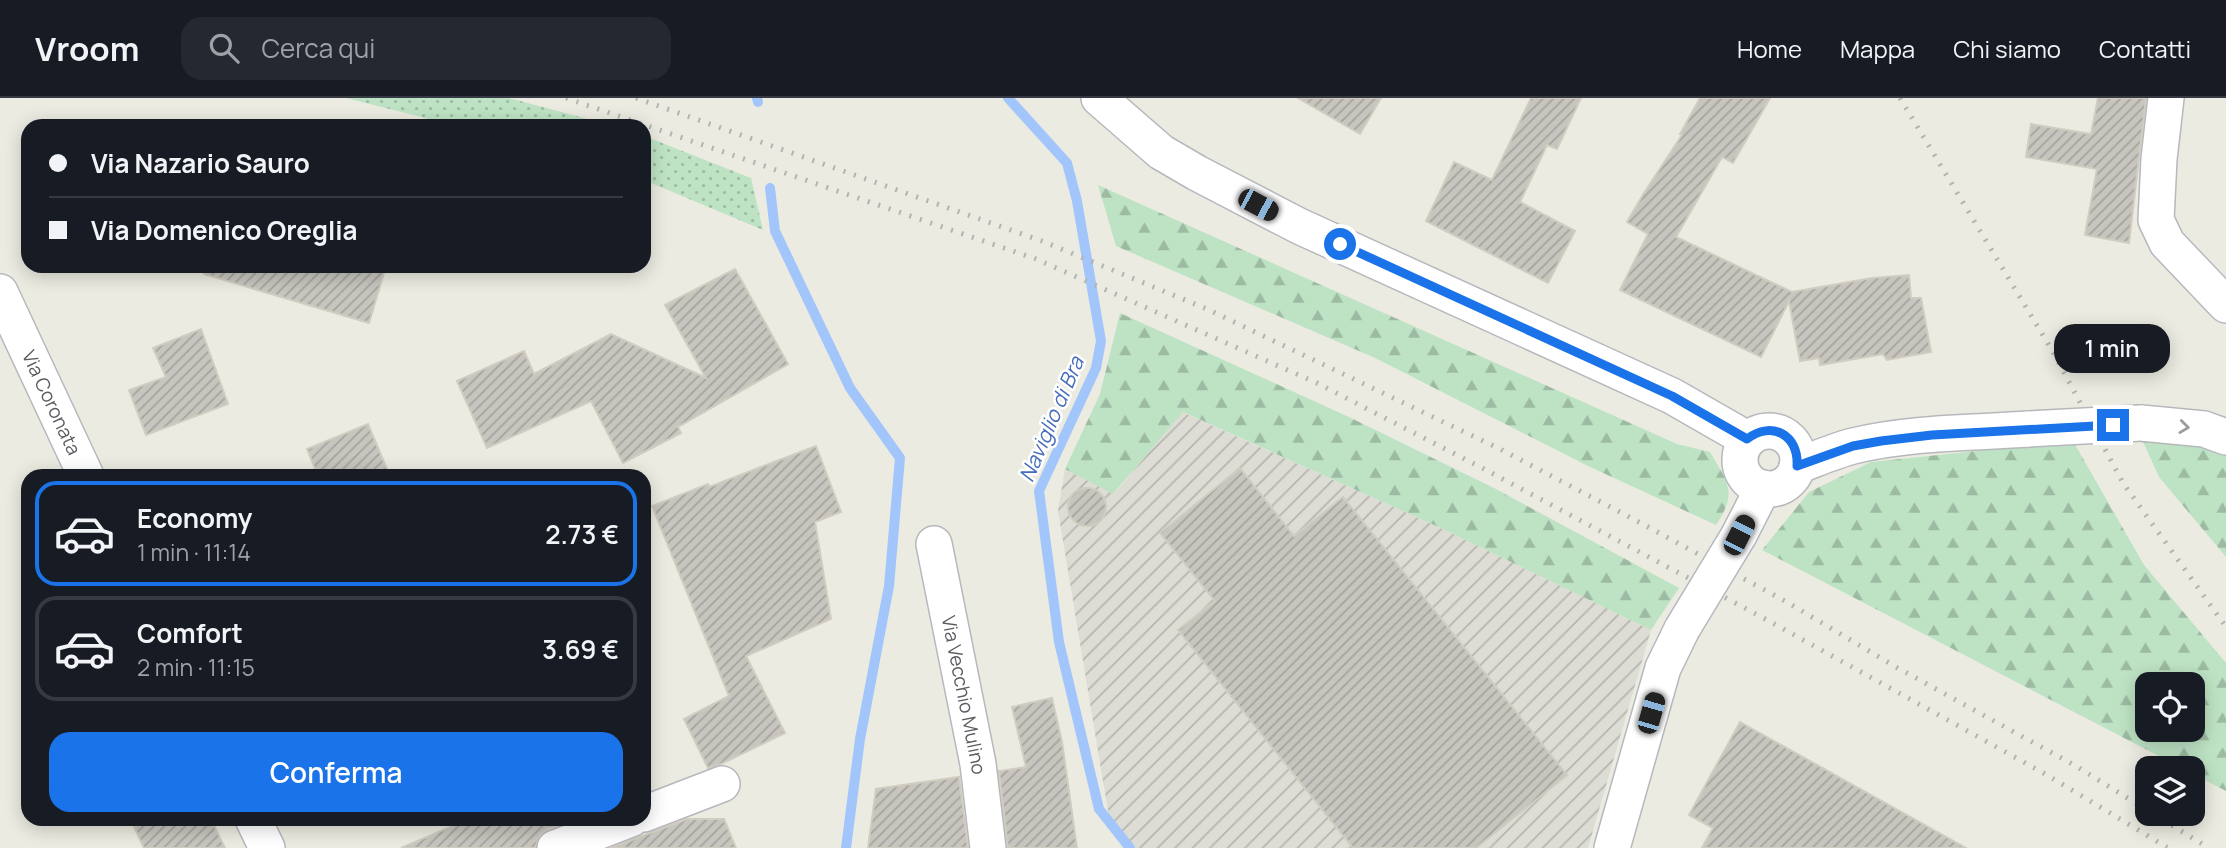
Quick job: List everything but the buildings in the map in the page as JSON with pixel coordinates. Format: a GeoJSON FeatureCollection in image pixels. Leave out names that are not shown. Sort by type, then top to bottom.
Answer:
{"type":"FeatureCollection","features":[{"type":"Feature","properties":{"kind":"street"},"geometry":{"type":"LineString","coordinates":[[1099,98],[1161,152],[1299,226],[1672,396],[1747,439]]}},
{"type":"Feature","properties":{"kind":"street"},"geometry":{"type":"LineString","coordinates":[[2166,98],[2156,220],[2167,243],[2226,305]]}},
{"type":"Feature","properties":{"kind":"street","name":"Via Coronata"},"geometry":{"type":"LineString","coordinates":[[0,292],[83,469]]}},
{"type":"Feature","properties":{"kind":"street"},"geometry":{"type":"LineString","coordinates":[[1797,466],[1795,447],[1781,433],[1763,431],[1747,439],[1740,456],[1740,465],[1749,481],[1763,488],[1786,483],[1797,466],[1853,446],[1932,435],[2141,423],[2204,429],[2226,437]]}},
{"type":"Feature","properties":{"kind":"street"},"geometry":{"type":"LineString","coordinates":[[1612,848],[1663,668],[1682,629],[1739,535],[1763,488]]}},
{"type":"Feature","properties":{"kind":"street","name":"Via Vecchio Mulino"},"geometry":{"type":"LineString","coordinates":[[934,544],[978,764],[988,848]]}},
{"type":"Feature","properties":{"kind":"street"},"geometry":{"type":"LineString","coordinates":[[651,811],[722,784]]}},
{"type":"Feature","properties":{"kind":"street"},"geometry":{"type":"LineString","coordinates":[[256,826],[267,848]]}},
{"type":"Feature","properties":{"kind":"street"},"geometry":{"type":"LineString","coordinates":[[555,848],[613,826]]}},
{"type":"Feature","properties":{"kind":"shaded area"},"geometry":{"type":"Polygon","coordinates":[[[1182,412],[1445,530],[1651,630],[1588,848],[1131,848],[1110,823],[1058,511],[1065,469],[1114,494],[1182,412]]]}},
{"type":"Feature","properties":{"kind":"green space"},"geometry":{"type":"Polygon","coordinates":[[[346,98],[509,98],[588,119],[429,119],[346,98]]]}},
{"type":"Feature","properties":{"kind":"green space"},"geometry":{"type":"Polygon","coordinates":[[[651,139],[751,178],[763,230],[651,183],[651,139]]]}},
{"type":"Feature","properties":{"kind":"green space"},"geometry":{"type":"Polygon","coordinates":[[[1098,185],[1677,444],[1710,452],[1728,488],[1729,496],[1723,514],[1716,525],[1588,466],[1375,358],[1116,246],[1098,185]]]}},
{"type":"Feature","properties":{"kind":"green space"},"geometry":{"type":"Polygon","coordinates":[[[1120,313],[1349,417],[1494,488],[1679,588],[1651,630],[1445,530],[1183,412],[1113,494],[1065,469],[1100,394],[1120,313]]]}},
{"type":"Feature","properties":{"kind":"green space"},"geometry":{"type":"Polygon","coordinates":[[[2140,435],[2226,447],[2226,557],[2159,477],[2140,435]]]}},
{"type":"Feature","properties":{"kind":"green space"},"geometry":{"type":"Polygon","coordinates":[[[2073,441],[2144,565],[2226,663],[2226,791],[2205,780],[2205,756],[2159,756],[1762,550],[1809,492],[1871,462],[2073,441]]]}},
{"type":"Feature","properties":{"kind":"waterway"},"geometry":{"type":"LineString","coordinates":[[757,98],[758,102]]}},
{"type":"Feature","properties":{"kind":"waterway","name":"Naviglio di Bra"},"geometry":{"type":"LineString","coordinates":[[1008,98],[1067,163],[1077,201],[1101,341],[1096,368],[1039,491],[1059,642],[1099,809],[1130,848]]}},
{"type":"Feature","properties":{"kind":"waterway"},"geometry":{"type":"LineString","coordinates":[[770,188],[775,231],[850,388],[900,458],[889,586],[860,739],[846,848]]}},
{"type":"Feature","properties":{"kind":"railway"},"geometry":{"type":"LineString","coordinates":[[566,98],[627,119]]}},
{"type":"Feature","properties":{"kind":"railway"},"geometry":{"type":"LineString","coordinates":[[636,98],[1042,241],[1207,309],[1500,449],[1637,521],[1785,601],[1896,667],[2074,765],[2135,803]]}},
{"type":"Feature","properties":{"kind":"railway"},"geometry":{"type":"LineString","coordinates":[[1900,98],[2053,352],[2123,483],[2226,627]]}},
{"type":"Feature","properties":{"kind":"railway"},"geometry":{"type":"LineString","coordinates":[[651,127],[1036,259],[1317,383],[1769,621],[2047,775],[2168,848]]}},
{"type":"Feature","properties":{"kind":"railway"},"geometry":{"type":"LineString","coordinates":[[2173,826],[2209,848]]}},
{"type":"Feature","properties":{"kind":"route"},"geometry":{"type":"LineString","coordinates":[[1340,244],[1672,396],[1747,439],[1763,431],[1781,433],[1789,438],[1795,447],[1797,466],[1853,446],[1881,441],[1932,435],[2113,425]]}}]}
